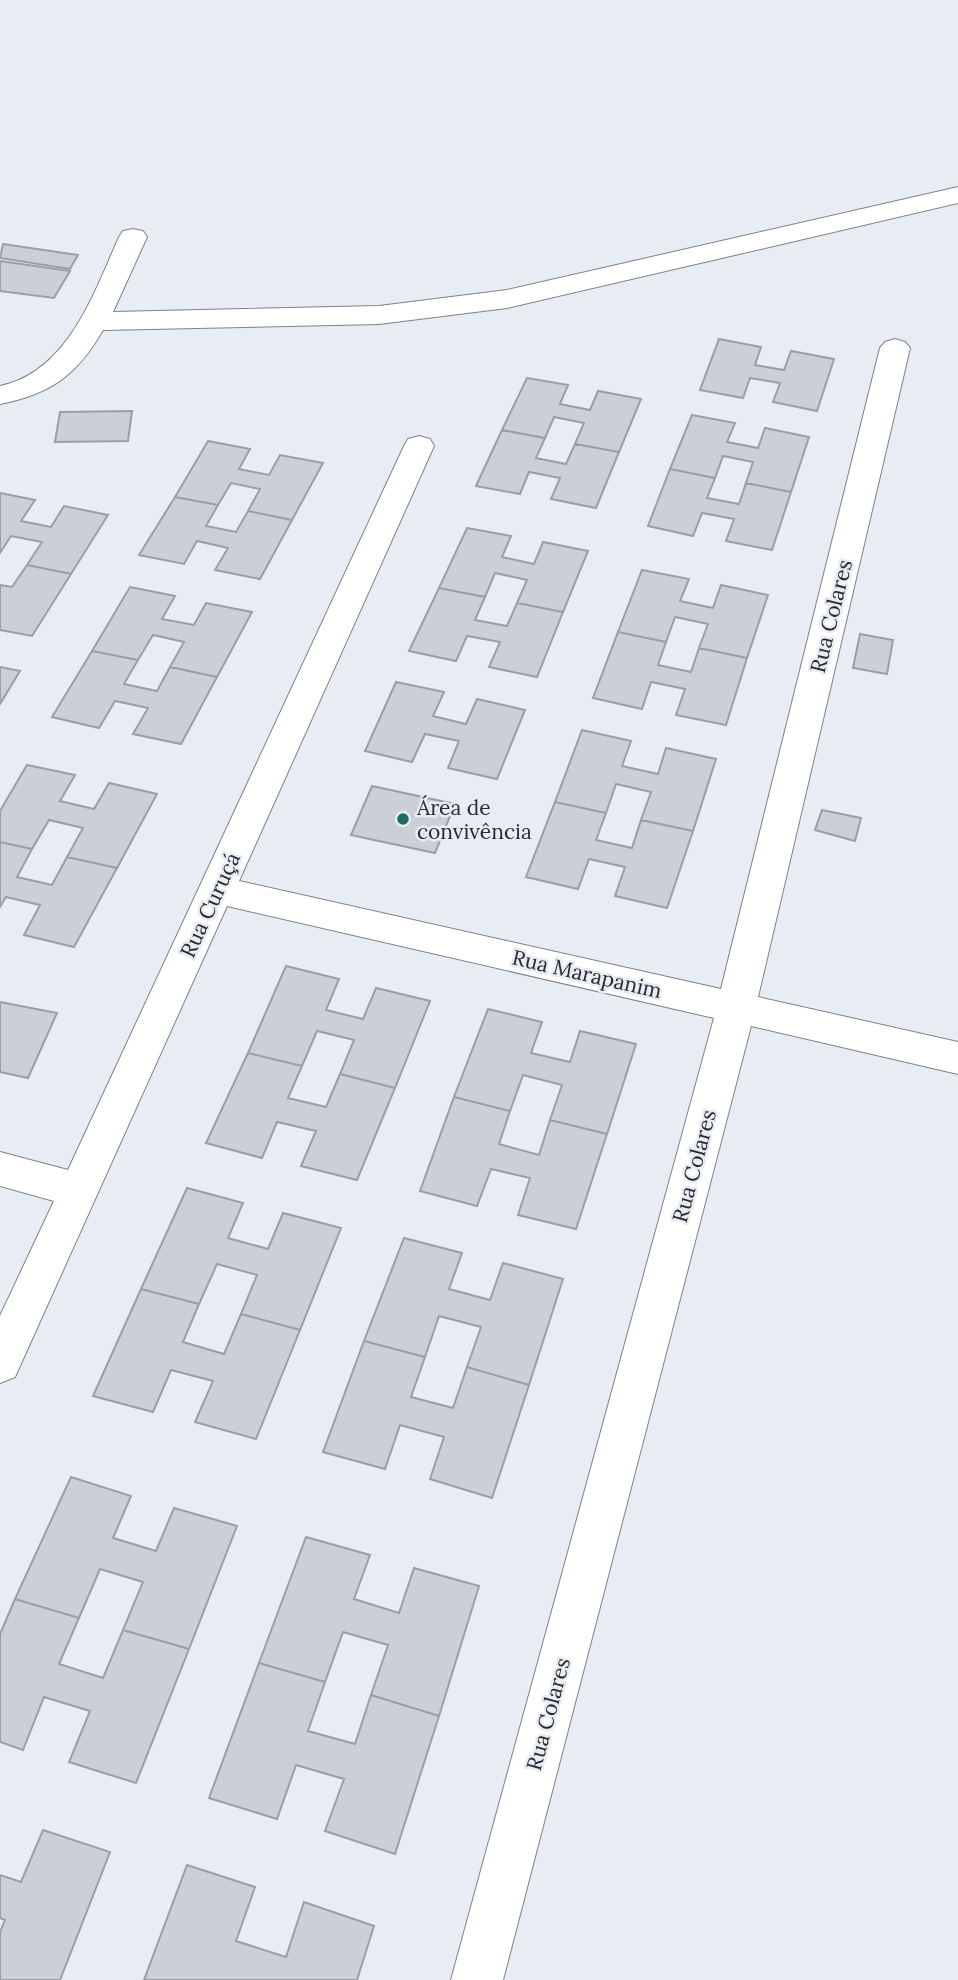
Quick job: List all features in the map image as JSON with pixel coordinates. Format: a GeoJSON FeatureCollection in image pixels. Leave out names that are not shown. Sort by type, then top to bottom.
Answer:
{"type":"FeatureCollection","features":[{"type":"Feature","properties":{"kind":"street"},"geometry":{"type":"LineString","coordinates":[[94,321],[379,315],[507,299],[958,195]]}},
{"type":"Feature","properties":{"kind":"street"},"geometry":{"type":"LineString","coordinates":[[0,395],[26,389],[51,376],[76,349],[94,321],[133,237]]}},
{"type":"Feature","properties":{"kind":"street","name":"Rua Colares"},"geometry":{"type":"LineString","coordinates":[[477,1980],[736,1008],[895,348]]}},
{"type":"Feature","properties":{"kind":"street","name":"Rua Curuçá"},"geometry":{"type":"LineString","coordinates":[[0,1363],[419,446]]}},
{"type":"Feature","properties":{"kind":"street","name":"Rua Marapanim"},"geometry":{"type":"LineString","coordinates":[[217,890],[958,1058]]}},
{"type":"Feature","properties":{"kind":"street"},"geometry":{"type":"LineString","coordinates":[[0,1169],[79,1190]]}},
{"type":"Feature","properties":{"kind":"building"},"geometry":{"type":"Polygon","coordinates":[[[3,244],[78,255],[70,269],[0,258],[3,244]]]}},
{"type":"Feature","properties":{"kind":"building"},"geometry":{"type":"Polygon","coordinates":[[[0,261],[70,271],[54,298],[0,291],[0,261]]]}},
{"type":"Feature","properties":{"kind":"building"},"geometry":{"type":"Polygon","coordinates":[[[719,339],[761,347],[755,365],[784,370],[791,351],[834,359],[817,411],[773,402],[780,383],[750,378],[743,398],[700,390],[719,339]]]}},
{"type":"Feature","properties":{"kind":"building"},"geometry":{"type":"Polygon","coordinates":[[[527,378],[568,385],[560,404],[590,410],[598,391],[641,399],[619,452],[575,444],[584,423],[554,417],[545,438],[502,430],[527,378]]]}},
{"type":"Feature","properties":{"kind":"building"},"geometry":{"type":"Polygon","coordinates":[[[132,411],[128,441],[55,442],[60,412],[132,411]]]}},
{"type":"Feature","properties":{"kind":"building"},"geometry":{"type":"Polygon","coordinates":[[[692,415],[735,423],[727,442],[758,448],[765,428],[809,437],[791,492],[746,483],[753,462],[723,456],[715,478],[670,469],[692,415]]]}},
{"type":"Feature","properties":{"kind":"building"},"geometry":{"type":"Polygon","coordinates":[[[502,430],[545,438],[536,458],[566,464],[575,444],[619,452],[596,508],[551,499],[560,478],[529,472],[520,494],[476,486],[502,430]]]}},
{"type":"Feature","properties":{"kind":"building"},"geometry":{"type":"Polygon","coordinates":[[[208,441],[250,449],[239,469],[269,475],[280,455],[323,463],[292,520],[248,511],[260,489],[231,483],[218,505],[175,497],[208,441]]]}},
{"type":"Feature","properties":{"kind":"building"},"geometry":{"type":"Polygon","coordinates":[[[670,469],[715,478],[707,498],[739,504],[746,483],[791,492],[772,550],[726,541],[734,519],[702,513],[693,536],[648,526],[670,469]]]}},
{"type":"Feature","properties":{"kind":"building"},"geometry":{"type":"Polygon","coordinates":[[[0,493],[35,500],[21,521],[51,527],[64,506],[108,515],[71,574],[27,565],[42,542],[11,536],[0,553],[0,493]]]}},
{"type":"Feature","properties":{"kind":"building"},"geometry":{"type":"Polygon","coordinates":[[[175,497],[218,505],[206,526],[236,532],[248,511],[292,520],[260,579],[215,570],[228,548],[197,541],[184,564],[139,555],[175,497]]]}},
{"type":"Feature","properties":{"kind":"building"},"geometry":{"type":"Polygon","coordinates":[[[467,528],[511,536],[502,557],[534,564],[543,542],[588,551],[563,612],[517,603],[527,580],[495,573],[485,597],[439,588],[467,528]]]}},
{"type":"Feature","properties":{"kind":"building"},"geometry":{"type":"Polygon","coordinates":[[[27,565],[71,574],[32,636],[0,630],[0,585],[12,587],[27,565]]]}},
{"type":"Feature","properties":{"kind":"building"},"geometry":{"type":"Polygon","coordinates":[[[642,570],[689,579],[680,601],[713,608],[721,585],[768,595],[747,658],[699,648],[708,624],[675,617],[666,642],[618,632],[642,570]]]}},
{"type":"Feature","properties":{"kind":"building"},"geometry":{"type":"Polygon","coordinates":[[[130,587],[175,596],[162,619],[194,625],[206,603],[252,612],[217,677],[170,667],[184,642],[153,635],[138,660],[92,651],[130,587]]]}},
{"type":"Feature","properties":{"kind":"building"},"geometry":{"type":"Polygon","coordinates":[[[439,588],[485,597],[475,620],[507,626],[517,603],[563,612],[537,677],[489,667],[500,642],[467,636],[456,661],[409,651],[439,588]]]}},
{"type":"Feature","properties":{"kind":"building"},"geometry":{"type":"Polygon","coordinates":[[[618,632],[666,642],[658,665],[691,672],[699,648],[747,658],[726,725],[676,715],[685,689],[651,682],[642,709],[593,698],[618,632]]]}},
{"type":"Feature","properties":{"kind":"building"},"geometry":{"type":"Polygon","coordinates":[[[860,634],[893,640],[887,674],[853,668],[860,634]]]}},
{"type":"Feature","properties":{"kind":"building"},"geometry":{"type":"Polygon","coordinates":[[[92,651],[138,660],[124,684],[157,691],[170,667],[217,677],[181,744],[133,734],[148,708],[115,701],[99,728],[52,717],[92,651]]]}},
{"type":"Feature","properties":{"kind":"building"},"geometry":{"type":"Polygon","coordinates":[[[0,667],[20,671],[0,704],[0,667]]]}},
{"type":"Feature","properties":{"kind":"building"},"geometry":{"type":"Polygon","coordinates":[[[396,682],[444,692],[433,716],[466,724],[477,699],[525,710],[497,779],[448,768],[459,741],[425,734],[412,762],[365,751],[396,682]]]}},
{"type":"Feature","properties":{"kind":"building"},"geometry":{"type":"Polygon","coordinates":[[[582,730],[631,741],[622,766],[658,774],[666,748],[716,759],[693,831],[641,820],[651,792],[616,784],[606,813],[555,802],[582,730]]]}},
{"type":"Feature","properties":{"kind":"building"},"geometry":{"type":"Polygon","coordinates":[[[27,765],[75,775],[60,801],[94,809],[109,783],[157,794],[117,868],[67,857],[83,828],[49,820],[32,849],[0,842],[0,811],[27,765]]]}},
{"type":"Feature","properties":{"kind":"building","name":"Área de convivência"},"geometry":{"type":"Polygon","coordinates":[[[372,786],[455,804],[435,853],[351,835],[372,786]]]}},
{"type":"Feature","properties":{"kind":"building"},"geometry":{"type":"Polygon","coordinates":[[[555,802],[606,813],[596,840],[632,848],[641,820],[693,831],[667,908],[615,896],[625,867],[589,859],[578,889],[526,877],[555,802]]]}},
{"type":"Feature","properties":{"kind":"building"},"geometry":{"type":"Polygon","coordinates":[[[822,810],[861,818],[855,841],[815,830],[822,810]]]}},
{"type":"Feature","properties":{"kind":"building"},"geometry":{"type":"Polygon","coordinates":[[[0,842],[32,849],[17,877],[52,885],[67,857],[117,868],[74,947],[24,935],[40,905],[6,897],[0,907],[0,842]]]}},
{"type":"Feature","properties":{"kind":"building"},"geometry":{"type":"Polygon","coordinates":[[[286,966],[339,979],[326,1010],[363,1019],[376,988],[430,1001],[395,1088],[340,1074],[354,1040],[317,1031],[302,1066],[248,1053],[286,966]]]}},
{"type":"Feature","properties":{"kind":"building"},"geometry":{"type":"Polygon","coordinates":[[[0,1002],[57,1013],[28,1078],[0,1072],[0,1002]]]}},
{"type":"Feature","properties":{"kind":"building"},"geometry":{"type":"Polygon","coordinates":[[[488,1009],[542,1022],[531,1053],[570,1062],[580,1031],[636,1044],[607,1134],[550,1120],[562,1085],[523,1075],[510,1111],[454,1097],[488,1009]]]}},
{"type":"Feature","properties":{"kind":"building"},"geometry":{"type":"Polygon","coordinates":[[[248,1053],[302,1066],[288,1098],[326,1107],[340,1074],[395,1088],[357,1180],[301,1166],[316,1131],[277,1122],[262,1158],[206,1143],[248,1053]]]}},
{"type":"Feature","properties":{"kind":"building"},"geometry":{"type":"Polygon","coordinates":[[[454,1097],[510,1111],[499,1144],[539,1155],[550,1120],[607,1134],[576,1229],[518,1215],[530,1178],[491,1169],[477,1206],[420,1191],[454,1097]]]}},
{"type":"Feature","properties":{"kind":"building"},"geometry":{"type":"Polygon","coordinates":[[[187,1188],[243,1203],[228,1238],[268,1249],[283,1213],[341,1228],[300,1330],[241,1314],[257,1275],[217,1264],[199,1304],[141,1289],[187,1188]]]}},
{"type":"Feature","properties":{"kind":"building"},"geometry":{"type":"Polygon","coordinates":[[[404,1238],[462,1253],[449,1289],[490,1300],[503,1263],[563,1279],[529,1385],[467,1367],[481,1327],[439,1316],[425,1357],[364,1341],[404,1238]]]}},
{"type":"Feature","properties":{"kind":"building"},"geometry":{"type":"Polygon","coordinates":[[[141,1289],[199,1304],[183,1342],[224,1354],[241,1314],[300,1330],[256,1439],[195,1422],[213,1381],[171,1370],[153,1412],[93,1396],[141,1289]]]}},
{"type":"Feature","properties":{"kind":"building"},"geometry":{"type":"Polygon","coordinates":[[[364,1341],[425,1357],[411,1397],[453,1408],[467,1367],[529,1385],[492,1498],[430,1479],[444,1437],[400,1425],[385,1469],[323,1452],[364,1341]]]}},
{"type":"Feature","properties":{"kind":"building"},"geometry":{"type":"Polygon","coordinates":[[[71,1477],[131,1496],[113,1538],[156,1551],[174,1508],[237,1526],[189,1649],[123,1630],[143,1582],[100,1569],[79,1618],[15,1599],[71,1477]]]}},
{"type":"Feature","properties":{"kind":"building"},"geometry":{"type":"Polygon","coordinates":[[[306,1537],[370,1555],[354,1599],[399,1613],[414,1568],[479,1586],[439,1716],[371,1695],[388,1645],[343,1632],[325,1682],[259,1663],[306,1537]]]}},
{"type":"Feature","properties":{"kind":"building"},"geometry":{"type":"Polygon","coordinates":[[[15,1599],[79,1618],[59,1664],[103,1678],[123,1630],[189,1649],[136,1783],[69,1762],[90,1711],[44,1697],[23,1750],[0,1742],[0,1634],[15,1599]]]}},
{"type":"Feature","properties":{"kind":"building"},"geometry":{"type":"Polygon","coordinates":[[[259,1663],[325,1682],[308,1731],[355,1744],[371,1695],[439,1716],[395,1854],[325,1831],[344,1779],[296,1765],[277,1819],[209,1798],[259,1663]]]}},
{"type":"Feature","properties":{"kind":"building"},"geometry":{"type":"Polygon","coordinates":[[[43,1830],[110,1852],[60,1980],[0,1980],[0,1932],[5,1920],[0,1918],[0,1875],[21,1882],[43,1830]]]}},
{"type":"Feature","properties":{"kind":"building"},"geometry":{"type":"Polygon","coordinates":[[[187,1865],[255,1887],[236,1941],[286,1957],[304,1902],[374,1926],[357,1980],[144,1980],[187,1865]]]}},
{"type":"Feature","properties":{"kind":"place","name":"Área de convivência"},"geometry":{"type":"Point","coordinates":[403,819]}}]}
